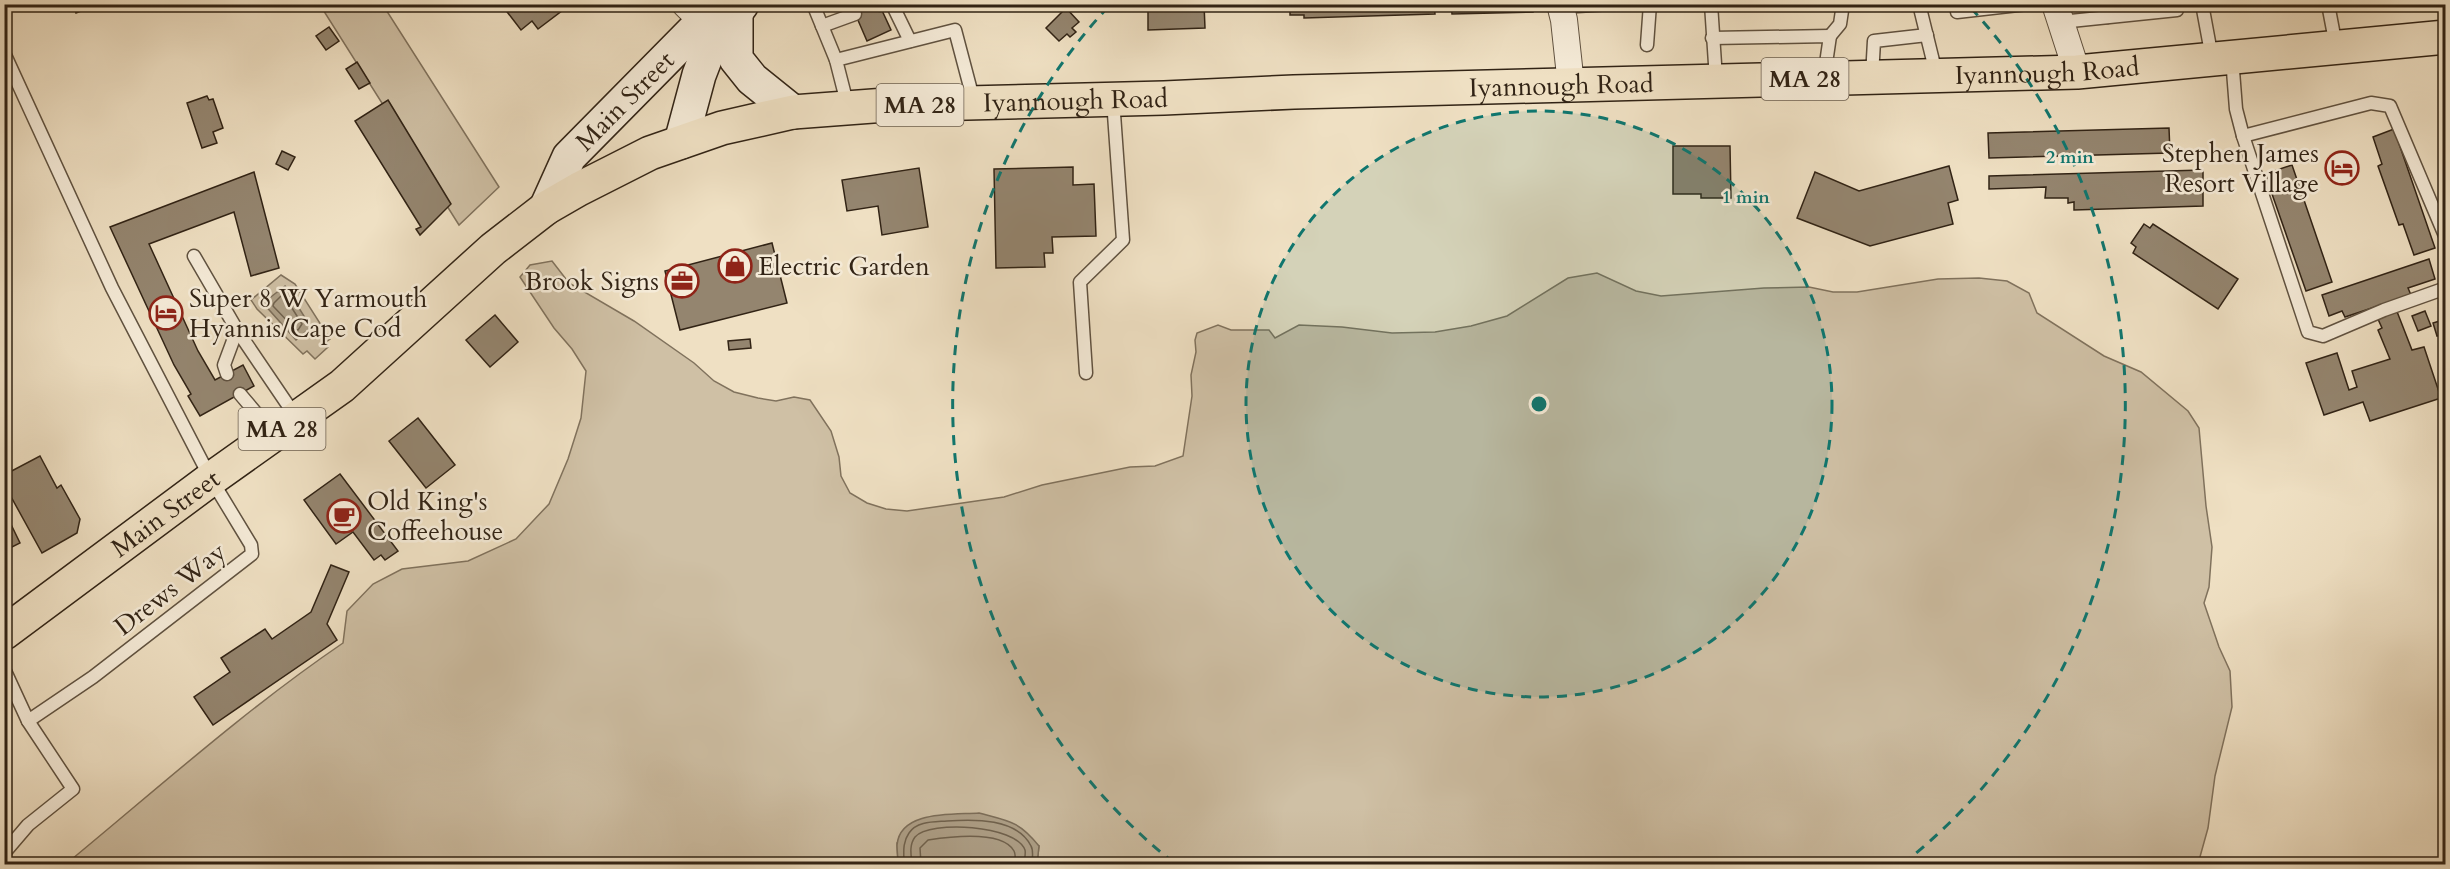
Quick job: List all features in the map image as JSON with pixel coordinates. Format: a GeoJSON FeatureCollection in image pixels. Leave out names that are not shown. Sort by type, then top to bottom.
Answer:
{"type":"FeatureCollection","features":[{"type":"Feature","properties":{"kind":"main road"},"geometry":{"type":"LineString","coordinates":[[717,10],[736,59],[752,79],[792,112]]}},
{"type":"Feature","properties":{"kind":"main road","name":"Main Street"},"geometry":{"type":"LineString","coordinates":[[4,633],[211,479],[342,386],[493,249],[546,208],[650,153],[681,141],[709,48],[717,10]]}},
{"type":"Feature","properties":{"kind":"main road","name":"Main Street"},"geometry":{"type":"LineString","coordinates":[[546,208],[568,157],[717,10]]}},
{"type":"Feature","properties":{"kind":"main road","name":"Iyannough Road"},"geometry":{"type":"LineString","coordinates":[[681,141],[722,128],[792,112],[848,107],[1113,100],[1294,92],[2077,72],[2445,37]]}},
{"type":"Feature","properties":{"kind":"street"},"geometry":{"type":"LineString","coordinates":[[1561,6],[1570,85]]}},
{"type":"Feature","properties":{"kind":"street"},"geometry":{"type":"LineString","coordinates":[[2058,13],[2077,72]]}},
{"type":"Feature","properties":{"kind":"lane"},"geometry":{"type":"LineString","coordinates":[[1561,6],[1610,4]]}},
{"type":"Feature","properties":{"kind":"lane"},"geometry":{"type":"LineString","coordinates":[[1647,45],[1650,4]]}},
{"type":"Feature","properties":{"kind":"lane"},"geometry":{"type":"LineString","coordinates":[[1711,4],[1716,80]]}},
{"type":"Feature","properties":{"kind":"lane"},"geometry":{"type":"LineString","coordinates":[[1824,78],[1830,36],[1840,24],[1843,4]]}},
{"type":"Feature","properties":{"kind":"lane"},"geometry":{"type":"LineString","coordinates":[[1919,4],[1936,75]]}},
{"type":"Feature","properties":{"kind":"lane"},"geometry":{"type":"LineString","coordinates":[[1957,12],[2026,4]]}},
{"type":"Feature","properties":{"kind":"lane"},"geometry":{"type":"LineString","coordinates":[[2102,4],[2107,17]]}},
{"type":"Feature","properties":{"kind":"lane"},"geometry":{"type":"LineString","coordinates":[[2202,4],[2222,57],[2243,136],[2308,332],[2323,336],[2384,310],[2445,288]]}},
{"type":"Feature","properties":{"kind":"lane"},"geometry":{"type":"LineString","coordinates":[[2328,4],[2337,48]]}},
{"type":"Feature","properties":{"kind":"lane"},"geometry":{"type":"LineString","coordinates":[[815,5],[836,60],[848,107]]}},
{"type":"Feature","properties":{"kind":"lane"},"geometry":{"type":"LineString","coordinates":[[885,5],[910,41]]}},
{"type":"Feature","properties":{"kind":"lane"},"geometry":{"type":"LineString","coordinates":[[2058,13],[2107,17],[2177,10]]}},
{"type":"Feature","properties":{"kind":"lane"},"geometry":{"type":"LineString","coordinates":[[822,26],[855,14]]}},
{"type":"Feature","properties":{"kind":"lane"},"geometry":{"type":"LineString","coordinates":[[836,60],[956,30],[974,104]]}},
{"type":"Feature","properties":{"kind":"lane"},"geometry":{"type":"LineString","coordinates":[[1872,77],[1874,41],[1927,35]]}},
{"type":"Feature","properties":{"kind":"lane"},"geometry":{"type":"LineString","coordinates":[[1712,38],[1830,36]]}},
{"type":"Feature","properties":{"kind":"lane","name":"Drews Way"},"geometry":{"type":"LineString","coordinates":[[4,53],[112,288],[211,479],[251,545],[252,554],[93,677],[28,721]]}},
{"type":"Feature","properties":{"kind":"lane"},"geometry":{"type":"LineString","coordinates":[[1086,373],[1080,282],[1123,240],[1113,100]]}},
{"type":"Feature","properties":{"kind":"lane"},"geometry":{"type":"LineString","coordinates":[[2243,136],[2371,103],[2390,106],[2445,238]]}},
{"type":"Feature","properties":{"kind":"lane"},"geometry":{"type":"LineString","coordinates":[[194,256],[237,330],[285,426]]}},
{"type":"Feature","properties":{"kind":"lane"},"geometry":{"type":"LineString","coordinates":[[227,374],[224,364],[237,330]]}},
{"type":"Feature","properties":{"kind":"lane"},"geometry":{"type":"LineString","coordinates":[[240,394],[285,426]]}},
{"type":"Feature","properties":{"kind":"lane"},"geometry":{"type":"LineString","coordinates":[[4,669],[28,721],[73,789],[28,825],[4,853]]}},
{"type":"Feature","properties":{"kind":"shaded area"},"geometry":{"type":"Polygon","coordinates":[[[320,5],[383,5],[499,187],[459,225],[320,5]]]}},
{"type":"Feature","properties":{"kind":"shaded area"},"geometry":{"type":"Polygon","coordinates":[[[552,261],[569,283],[634,321],[694,363],[714,381],[734,392],[776,401],[794,397],[810,400],[831,431],[839,457],[841,476],[850,493],[867,503],[886,509],[907,511],[1004,497],[1042,485],[1130,467],[1155,466],[1183,456],[1192,396],[1191,375],[1196,352],[1195,340],[1197,333],[1218,325],[1231,330],[1269,330],[1275,338],[1299,325],[1392,333],[1435,332],[1471,326],[1507,316],[1568,278],[1597,273],[1636,291],[1661,296],[1809,287],[1833,292],[1857,292],[1938,279],[1979,278],[2007,281],[2029,293],[2037,313],[2104,356],[2141,372],[2188,411],[2199,428],[2212,547],[2209,587],[2204,603],[2230,671],[2232,707],[2215,776],[2208,828],[2198,864],[1037,864],[1039,846],[897,843],[898,864],[66,864],[237,722],[343,643],[347,611],[373,584],[402,569],[468,561],[516,539],[549,504],[568,459],[581,418],[586,371],[520,277],[530,265],[552,261]]]}},
{"type":"Feature","properties":{"kind":"shaded area"},"geometry":{"type":"Polygon","coordinates":[[[281,275],[295,284],[330,339],[326,342],[328,347],[315,359],[307,351],[303,354],[257,309],[251,300],[281,275]]]}},
{"type":"Feature","properties":{"kind":"water"},"geometry":{"type":"Polygon","coordinates":[[[285,286],[311,327],[296,340],[263,303],[285,286]]]}},
{"type":"Feature","properties":{"kind":"water"},"geometry":{"type":"Polygon","coordinates":[[[979,813],[1006,820],[1025,831],[1039,846],[1037,864],[898,864],[897,845],[900,834],[908,826],[930,817],[979,813]]]}},
{"type":"Feature","properties":{"kind":"building"},"geometry":{"type":"Polygon","coordinates":[[[73,4],[99,4],[76,13],[73,4]]]}},
{"type":"Feature","properties":{"kind":"building"},"geometry":{"type":"Polygon","coordinates":[[[501,4],[559,4],[563,10],[538,29],[532,21],[521,30],[501,4]]]}},
{"type":"Feature","properties":{"kind":"building"},"geometry":{"type":"Polygon","coordinates":[[[851,4],[879,4],[891,30],[867,41],[851,4]]]}},
{"type":"Feature","properties":{"kind":"building"},"geometry":{"type":"Polygon","coordinates":[[[1148,4],[1204,4],[1205,28],[1148,30],[1148,4]]]}},
{"type":"Feature","properties":{"kind":"building"},"geometry":{"type":"Polygon","coordinates":[[[1290,4],[1434,4],[1435,14],[1304,18],[1304,15],[1290,15],[1290,4]]]}},
{"type":"Feature","properties":{"kind":"building"},"geometry":{"type":"Polygon","coordinates":[[[1451,4],[1532,4],[1533,12],[1452,14],[1451,4]]]}},
{"type":"Feature","properties":{"kind":"building"},"geometry":{"type":"Polygon","coordinates":[[[1744,4],[1814,4],[1814,5],[1744,7],[1744,4]]]}},
{"type":"Feature","properties":{"kind":"building"},"geometry":{"type":"Polygon","coordinates":[[[1883,4],[1910,4],[1911,8],[1884,11],[1883,4]]]}},
{"type":"Feature","properties":{"kind":"building"},"geometry":{"type":"Polygon","coordinates":[[[2237,4],[2275,4],[2238,8],[2237,4]]]}},
{"type":"Feature","properties":{"kind":"building"},"geometry":{"type":"Polygon","coordinates":[[[1066,8],[1079,22],[1072,28],[1076,32],[1070,37],[1067,34],[1059,41],[1046,28],[1066,8]]]}},
{"type":"Feature","properties":{"kind":"building"},"geometry":{"type":"Polygon","coordinates":[[[329,27],[339,41],[326,50],[316,36],[329,27]]]}},
{"type":"Feature","properties":{"kind":"building"},"geometry":{"type":"Polygon","coordinates":[[[357,62],[370,83],[359,89],[346,69],[357,62]]]}},
{"type":"Feature","properties":{"kind":"building"},"geometry":{"type":"Polygon","coordinates":[[[207,96],[209,100],[213,99],[223,128],[213,132],[217,143],[202,148],[187,103],[207,96]]]}},
{"type":"Feature","properties":{"kind":"building"},"geometry":{"type":"Polygon","coordinates":[[[388,100],[451,204],[420,235],[416,229],[421,227],[355,121],[388,100]]]}},
{"type":"Feature","properties":{"kind":"building"},"geometry":{"type":"Polygon","coordinates":[[[2169,128],[2170,153],[1989,158],[1988,133],[2169,128]]]}},
{"type":"Feature","properties":{"kind":"building"},"geometry":{"type":"Polygon","coordinates":[[[2394,129],[2435,248],[2414,255],[2403,224],[2399,225],[2378,166],[2382,164],[2373,137],[2394,129]]]}},
{"type":"Feature","properties":{"kind":"building"},"geometry":{"type":"Polygon","coordinates":[[[1673,146],[1730,146],[1731,198],[1701,198],[1701,194],[1673,194],[1673,146]]]}},
{"type":"Feature","properties":{"kind":"building"},"geometry":{"type":"Polygon","coordinates":[[[282,151],[295,157],[288,170],[276,164],[282,151]]]}},
{"type":"Feature","properties":{"kind":"building"},"geometry":{"type":"Polygon","coordinates":[[[2292,165],[2332,282],[2306,291],[2265,174],[2292,165]]]}},
{"type":"Feature","properties":{"kind":"building"},"geometry":{"type":"Polygon","coordinates":[[[1949,166],[1958,200],[1948,203],[1953,224],[1870,246],[1797,218],[1815,172],[1859,191],[1949,166]]]}},
{"type":"Feature","properties":{"kind":"building"},"geometry":{"type":"Polygon","coordinates":[[[1073,167],[1073,185],[1094,184],[1096,236],[1052,237],[1053,253],[1044,253],[1045,267],[996,268],[994,169],[1073,167]]]}},
{"type":"Feature","properties":{"kind":"building"},"geometry":{"type":"Polygon","coordinates":[[[919,168],[928,227],[882,235],[878,206],[847,211],[842,180],[919,168]]]}},
{"type":"Feature","properties":{"kind":"building"},"geometry":{"type":"Polygon","coordinates":[[[2203,170],[2203,206],[2074,210],[2074,202],[2068,203],[2068,198],[2045,198],[2046,187],[1989,189],[1989,176],[2203,170]]]}},
{"type":"Feature","properties":{"kind":"building","name":"Super 8 W Yarmouth Hyannis/Cape Cod"},"geometry":{"type":"Polygon","coordinates":[[[254,172],[279,268],[251,276],[234,212],[149,244],[198,351],[215,380],[243,365],[254,386],[200,416],[188,396],[191,394],[174,365],[110,227],[254,172]]]}},
{"type":"Feature","properties":{"kind":"building"},"geometry":{"type":"Polygon","coordinates":[[[2144,224],[2150,228],[2153,224],[2238,279],[2218,309],[2133,253],[2136,247],[2131,243],[2144,224]]]}},
{"type":"Feature","properties":{"kind":"building"},"geometry":{"type":"Polygon","coordinates":[[[772,243],[787,303],[680,330],[665,271],[772,243]]]}},
{"type":"Feature","properties":{"kind":"building"},"geometry":{"type":"Polygon","coordinates":[[[2429,259],[2435,279],[2408,288],[2411,295],[2345,317],[2342,311],[2329,316],[2322,295],[2429,259]]]}},
{"type":"Feature","properties":{"kind":"building"},"geometry":{"type":"Polygon","coordinates":[[[2396,309],[2412,350],[2424,347],[2441,398],[2370,421],[2363,402],[2324,415],[2306,363],[2337,353],[2349,390],[2357,387],[2352,371],[2390,359],[2378,330],[2382,328],[2377,317],[2396,309]]]}},
{"type":"Feature","properties":{"kind":"building"},"geometry":{"type":"Polygon","coordinates":[[[2425,311],[2431,326],[2418,331],[2412,316],[2425,311]]]}},
{"type":"Feature","properties":{"kind":"building"},"geometry":{"type":"Polygon","coordinates":[[[495,315],[518,342],[490,367],[466,340],[495,315]]]}},
{"type":"Feature","properties":{"kind":"building"},"geometry":{"type":"Polygon","coordinates":[[[2446,319],[2446,334],[2437,336],[2433,323],[2446,319]]]}},
{"type":"Feature","properties":{"kind":"building"},"geometry":{"type":"Polygon","coordinates":[[[750,339],[751,348],[729,350],[728,341],[750,339]]]}},
{"type":"Feature","properties":{"kind":"building"},"geometry":{"type":"Polygon","coordinates":[[[418,418],[455,465],[426,488],[389,441],[418,418]]]}},
{"type":"Feature","properties":{"kind":"building"},"geometry":{"type":"Polygon","coordinates":[[[40,456],[57,488],[61,485],[80,519],[77,533],[42,553],[4,484],[4,475],[40,456]]]}},
{"type":"Feature","properties":{"kind":"building","name":"Old King's Coffeehouse"},"geometry":{"type":"Polygon","coordinates":[[[340,474],[398,551],[385,560],[381,555],[374,560],[353,532],[336,544],[304,500],[340,474]]]}},
{"type":"Feature","properties":{"kind":"building"},"geometry":{"type":"Polygon","coordinates":[[[4,510],[20,543],[4,551],[4,510]]]}},
{"type":"Feature","properties":{"kind":"building"},"geometry":{"type":"Polygon","coordinates":[[[331,565],[349,572],[327,624],[337,640],[213,725],[194,697],[230,672],[221,658],[265,629],[272,639],[311,612],[331,565]]]}},
{"type":"Feature","properties":{"kind":"place","name":"Stephen James Resort Village"},"geometry":{"type":"Point","coordinates":[2342,168]}},
{"type":"Feature","properties":{"kind":"place","name":"Electric Garden"},"geometry":{"type":"Point","coordinates":[735,266]}},
{"type":"Feature","properties":{"kind":"place","name":"Brook Signs"},"geometry":{"type":"Point","coordinates":[682,281]}},
{"type":"Feature","properties":{"kind":"place","name":"Super 8 W Yarmouth Hyannis/Cape Cod"},"geometry":{"type":"Point","coordinates":[166,313]}},
{"type":"Feature","properties":{"kind":"place","name":"Old King's Coffeehouse"},"geometry":{"type":"Point","coordinates":[344,516]}}]}
